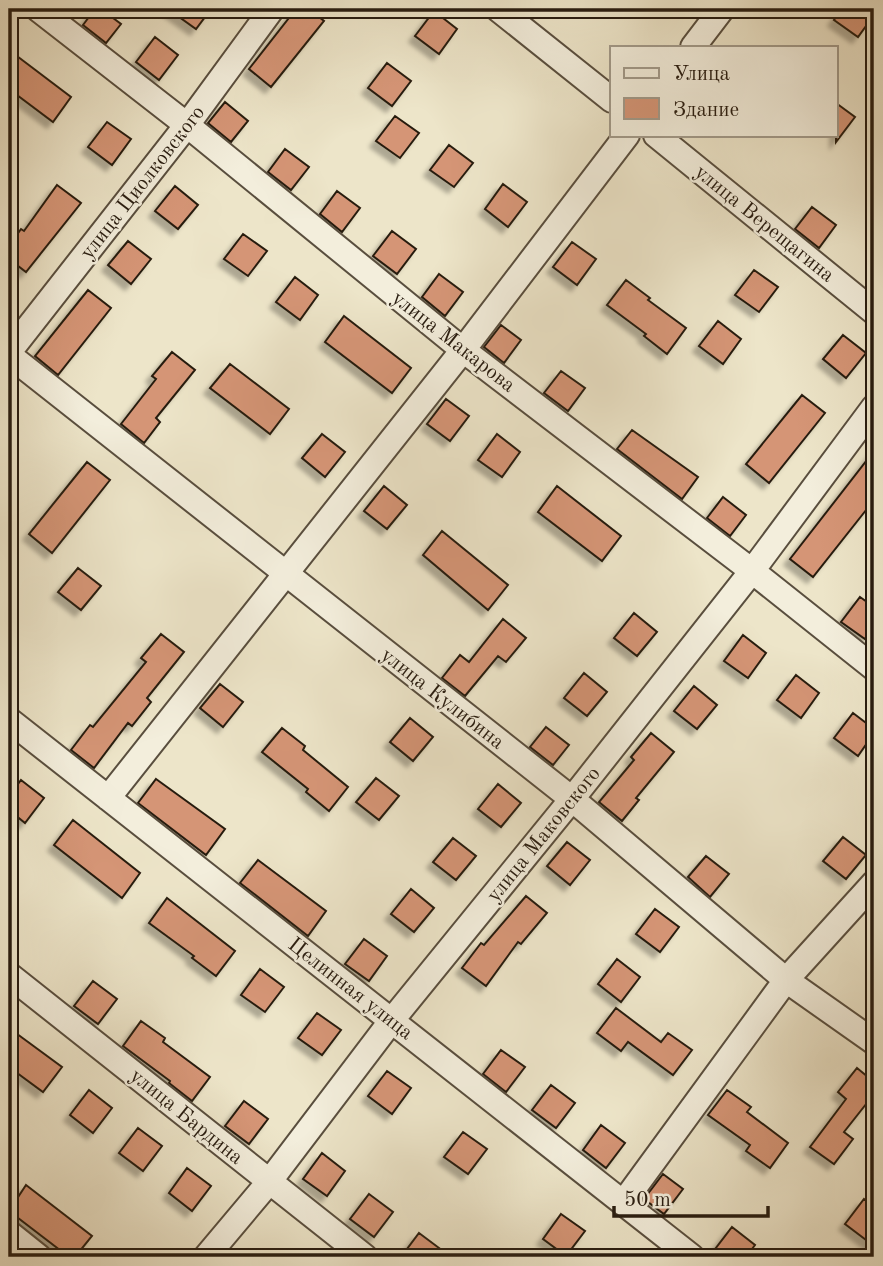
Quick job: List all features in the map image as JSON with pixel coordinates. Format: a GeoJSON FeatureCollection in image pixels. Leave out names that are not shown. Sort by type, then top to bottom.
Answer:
{"type":"FeatureCollection","features":[{"type":"Feature","properties":{"kind":"street","name":"улица Макарова"},"geometry":{"type":"LineString","coordinates":[[38,9],[187,125],[463,350],[874,668]]}},
{"type":"Feature","properties":{"kind":"street","name":"улица Циолковского"},"geometry":{"type":"LineString","coordinates":[[9,354],[187,125],[272,9]]}},
{"type":"Feature","properties":{"kind":"street"},"geometry":{"type":"LineString","coordinates":[[498,9],[610,98]]}},
{"type":"Feature","properties":{"kind":"street"},"geometry":{"type":"LineString","coordinates":[[694,46],[722,9]]}},
{"type":"Feature","properties":{"kind":"street"},"geometry":{"type":"LineString","coordinates":[[108,797],[463,350],[626,136]]}},
{"type":"Feature","properties":{"kind":"street","name":"улица Верещагина"},"geometry":{"type":"LineString","coordinates":[[657,136],[874,312]]}},
{"type":"Feature","properties":{"kind":"street","name":"улица Кулибина"},"geometry":{"type":"LineString","coordinates":[[9,354],[572,799],[786,980],[874,1042]]}},
{"type":"Feature","properties":{"kind":"street","name":"улица Маковского"},"geometry":{"type":"LineString","coordinates":[[206,1257],[269,1182],[392,1020],[572,799],[752,571],[874,407]]}},
{"type":"Feature","properties":{"kind":"street","name":"Целинная улица"},"geometry":{"type":"LineString","coordinates":[[9,720],[692,1257]]}},
{"type":"Feature","properties":{"kind":"street"},"geometry":{"type":"LineString","coordinates":[[623,1203],[786,980],[874,883]]}},
{"type":"Feature","properties":{"kind":"street","name":"улица Бардина"},"geometry":{"type":"LineString","coordinates":[[9,975],[365,1257]]}},
{"type":"Feature","properties":{"kind":"street"},"geometry":{"type":"LineString","coordinates":[[9,1233],[39,1257]]}},
{"type":"Feature","properties":{"kind":"building"},"geometry":{"type":"Polygon","coordinates":[[[95,9],[101,9],[121,24],[106,43],[83,25],[95,9]]]}},
{"type":"Feature","properties":{"kind":"building"},"geometry":{"type":"Polygon","coordinates":[[[168,9],[211,9],[196,29],[168,9]]]}},
{"type":"Feature","properties":{"kind":"building"},"geometry":{"type":"Polygon","coordinates":[[[296,9],[309,9],[324,21],[271,87],[249,69],[296,9]]]}},
{"type":"Feature","properties":{"kind":"building"},"geometry":{"type":"Polygon","coordinates":[[[842,9],[874,9],[874,15],[858,37],[834,20],[842,9]]]}},
{"type":"Feature","properties":{"kind":"building"},"geometry":{"type":"Polygon","coordinates":[[[434,11],[457,29],[439,54],[415,36],[434,11]]]}},
{"type":"Feature","properties":{"kind":"building"},"geometry":{"type":"Polygon","coordinates":[[[155,37],[178,55],[159,80],[136,62],[155,37]]]}},
{"type":"Feature","properties":{"kind":"building"},"geometry":{"type":"Polygon","coordinates":[[[9,50],[71,97],[53,122],[9,89],[9,50]]]}},
{"type":"Feature","properties":{"kind":"building"},"geometry":{"type":"Polygon","coordinates":[[[387,63],[411,81],[392,106],[368,88],[387,63]]]}},
{"type":"Feature","properties":{"kind":"building"},"geometry":{"type":"Polygon","coordinates":[[[225,102],[248,121],[231,142],[208,123],[225,102]]]}},
{"type":"Feature","properties":{"kind":"building"},"geometry":{"type":"Polygon","coordinates":[[[838,104],[855,117],[836,142],[838,136],[838,104]]]}},
{"type":"Feature","properties":{"kind":"building"},"geometry":{"type":"Polygon","coordinates":[[[395,116],[419,133],[400,158],[376,141],[395,116]]]}},
{"type":"Feature","properties":{"kind":"building"},"geometry":{"type":"Polygon","coordinates":[[[107,122],[131,139],[112,165],[88,147],[107,122]]]}},
{"type":"Feature","properties":{"kind":"building"},"geometry":{"type":"Polygon","coordinates":[[[449,145],[473,163],[454,187],[430,170],[449,145]]]}},
{"type":"Feature","properties":{"kind":"building"},"geometry":{"type":"Polygon","coordinates":[[[285,149],[309,167],[291,190],[268,172],[285,149]]]}},
{"type":"Feature","properties":{"kind":"building"},"geometry":{"type":"Polygon","coordinates":[[[503,184],[527,202],[508,227],[485,209],[503,184]]]}},
{"type":"Feature","properties":{"kind":"building"},"geometry":{"type":"Polygon","coordinates":[[[57,185],[81,203],[26,272],[9,259],[9,246],[21,229],[24,231],[57,185]]]}},
{"type":"Feature","properties":{"kind":"building"},"geometry":{"type":"Polygon","coordinates":[[[175,186],[198,205],[178,229],[155,211],[175,186]]]}},
{"type":"Feature","properties":{"kind":"building"},"geometry":{"type":"Polygon","coordinates":[[[337,191],[360,208],[342,232],[320,214],[337,191]]]}},
{"type":"Feature","properties":{"kind":"building"},"geometry":{"type":"Polygon","coordinates":[[[812,207],[836,225],[819,248],[795,229],[812,207]]]}},
{"type":"Feature","properties":{"kind":"building"},"geometry":{"type":"Polygon","coordinates":[[[392,231],[416,249],[397,274],[373,256],[392,231]]]}},
{"type":"Feature","properties":{"kind":"building"},"geometry":{"type":"Polygon","coordinates":[[[243,234],[267,251],[248,276],[224,259],[243,234]]]}},
{"type":"Feature","properties":{"kind":"building"},"geometry":{"type":"Polygon","coordinates":[[[128,241],[151,259],[131,284],[108,265],[128,241]]]}},
{"type":"Feature","properties":{"kind":"building"},"geometry":{"type":"Polygon","coordinates":[[[572,242],[596,259],[577,285],[553,267],[572,242]]]}},
{"type":"Feature","properties":{"kind":"building"},"geometry":{"type":"Polygon","coordinates":[[[754,270],[778,287],[759,312],[735,295],[754,270]]]}},
{"type":"Feature","properties":{"kind":"building"},"geometry":{"type":"Polygon","coordinates":[[[439,274],[463,292],[445,316],[422,297],[439,274]]]}},
{"type":"Feature","properties":{"kind":"building"},"geometry":{"type":"Polygon","coordinates":[[[295,277],[318,295],[300,320],[276,302],[295,277]]]}},
{"type":"Feature","properties":{"kind":"building"},"geometry":{"type":"Polygon","coordinates":[[[626,280],[686,328],[667,354],[644,336],[646,334],[607,305],[626,280]]]}},
{"type":"Feature","properties":{"kind":"building"},"geometry":{"type":"Polygon","coordinates":[[[88,290],[111,308],[58,375],[35,356],[88,290]]]}},
{"type":"Feature","properties":{"kind":"building"},"geometry":{"type":"Polygon","coordinates":[[[344,316],[411,368],[392,393],[325,342],[344,316]]]}},
{"type":"Feature","properties":{"kind":"building"},"geometry":{"type":"Polygon","coordinates":[[[718,321],[741,339],[723,364],[699,346],[718,321]]]}},
{"type":"Feature","properties":{"kind":"building"},"geometry":{"type":"Polygon","coordinates":[[[501,325],[521,340],[504,363],[484,347],[501,325]]]}},
{"type":"Feature","properties":{"kind":"building"},"geometry":{"type":"Polygon","coordinates":[[[843,335],[866,353],[846,378],[823,359],[843,335]]]}},
{"type":"Feature","properties":{"kind":"building"},"geometry":{"type":"Polygon","coordinates":[[[172,352],[195,370],[156,418],[160,422],[144,443],[121,424],[156,379],[152,376],[172,352]]]}},
{"type":"Feature","properties":{"kind":"building"},"geometry":{"type":"Polygon","coordinates":[[[230,364],[289,409],[270,434],[210,388],[230,364]]]}},
{"type":"Feature","properties":{"kind":"building"},"geometry":{"type":"Polygon","coordinates":[[[561,371],[585,388],[568,411],[544,393],[561,371]]]}},
{"type":"Feature","properties":{"kind":"building"},"geometry":{"type":"Polygon","coordinates":[[[802,395],[825,413],[769,483],[746,464],[802,395]]]}},
{"type":"Feature","properties":{"kind":"building"},"geometry":{"type":"Polygon","coordinates":[[[446,399],[469,416],[450,441],[427,424],[446,399]]]}},
{"type":"Feature","properties":{"kind":"building"},"geometry":{"type":"Polygon","coordinates":[[[632,430],[698,477],[682,499],[617,449],[632,430]]]}},
{"type":"Feature","properties":{"kind":"building"},"geometry":{"type":"Polygon","coordinates":[[[322,434],[345,452],[325,477],[302,458],[322,434]]]}},
{"type":"Feature","properties":{"kind":"building"},"geometry":{"type":"Polygon","coordinates":[[[497,434],[520,452],[502,477],[478,460],[497,434]]]}},
{"type":"Feature","properties":{"kind":"building"},"geometry":{"type":"Polygon","coordinates":[[[874,451],[874,500],[813,577],[790,559],[874,451]]]}},
{"type":"Feature","properties":{"kind":"building"},"geometry":{"type":"Polygon","coordinates":[[[87,462],[110,480],[52,553],[29,534],[87,462]]]}},
{"type":"Feature","properties":{"kind":"building"},"geometry":{"type":"Polygon","coordinates":[[[384,486],[407,505],[387,529],[364,511],[384,486]]]}},
{"type":"Feature","properties":{"kind":"building"},"geometry":{"type":"Polygon","coordinates":[[[557,486],[621,536],[602,561],[538,512],[557,486]]]}},
{"type":"Feature","properties":{"kind":"building"},"geometry":{"type":"Polygon","coordinates":[[[723,497],[746,515],[730,536],[707,518],[723,497]]]}},
{"type":"Feature","properties":{"kind":"building"},"geometry":{"type":"Polygon","coordinates":[[[442,531],[508,585],[488,610],[423,555],[442,531]]]}},
{"type":"Feature","properties":{"kind":"building"},"geometry":{"type":"Polygon","coordinates":[[[78,568],[101,586],[81,610],[58,592],[78,568]]]}},
{"type":"Feature","properties":{"kind":"building"},"geometry":{"type":"Polygon","coordinates":[[[860,597],[874,607],[874,626],[865,639],[841,622],[860,597]]]}},
{"type":"Feature","properties":{"kind":"building"},"geometry":{"type":"Polygon","coordinates":[[[634,613],[657,632],[637,656],[614,638],[634,613]]]}},
{"type":"Feature","properties":{"kind":"building"},"geometry":{"type":"Polygon","coordinates":[[[503,619],[526,638],[506,662],[498,656],[465,696],[442,678],[460,655],[469,662],[503,619]]]}},
{"type":"Feature","properties":{"kind":"building"},"geometry":{"type":"Polygon","coordinates":[[[161,634],[184,652],[147,698],[151,702],[132,726],[128,723],[94,768],[71,750],[146,662],[141,658],[161,634]]]}},
{"type":"Feature","properties":{"kind":"building"},"geometry":{"type":"Polygon","coordinates":[[[743,635],[766,653],[748,678],[724,661],[743,635]]]}},
{"type":"Feature","properties":{"kind":"building"},"geometry":{"type":"Polygon","coordinates":[[[584,673],[607,692],[587,716],[564,698],[584,673]]]}},
{"type":"Feature","properties":{"kind":"building"},"geometry":{"type":"Polygon","coordinates":[[[796,675],[819,693],[801,718],[777,700],[796,675]]]}},
{"type":"Feature","properties":{"kind":"building"},"geometry":{"type":"Polygon","coordinates":[[[220,684],[243,702],[223,727],[200,708],[220,684]]]}},
{"type":"Feature","properties":{"kind":"building"},"geometry":{"type":"Polygon","coordinates":[[[694,686],[717,705],[697,729],[674,711],[694,686]]]}},
{"type":"Feature","properties":{"kind":"building"},"geometry":{"type":"Polygon","coordinates":[[[853,713],[874,729],[858,756],[834,738],[853,713]]]}},
{"type":"Feature","properties":{"kind":"building"},"geometry":{"type":"Polygon","coordinates":[[[410,718],[433,737],[413,761],[390,742],[410,718]]]}},
{"type":"Feature","properties":{"kind":"building"},"geometry":{"type":"Polygon","coordinates":[[[546,727],[569,745],[553,765],[530,747],[546,727]]]}},
{"type":"Feature","properties":{"kind":"building"},"geometry":{"type":"Polygon","coordinates":[[[282,728],[305,746],[303,750],[348,787],[329,811],[306,792],[308,789],[262,752],[282,728]]]}},
{"type":"Feature","properties":{"kind":"building"},"geometry":{"type":"Polygon","coordinates":[[[651,733],[674,752],[636,798],[639,800],[622,821],[599,802],[634,760],[631,757],[651,733]]]}},
{"type":"Feature","properties":{"kind":"building"},"geometry":{"type":"Polygon","coordinates":[[[376,778],[399,796],[379,820],[356,802],[376,778]]]}},
{"type":"Feature","properties":{"kind":"building"},"geometry":{"type":"Polygon","coordinates":[[[156,779],[225,829],[206,855],[138,803],[156,779]]]}},
{"type":"Feature","properties":{"kind":"building"},"geometry":{"type":"Polygon","coordinates":[[[21,780],[44,798],[25,823],[9,810],[9,796],[21,780]]]}},
{"type":"Feature","properties":{"kind":"building"},"geometry":{"type":"Polygon","coordinates":[[[498,784],[521,803],[501,827],[478,809],[498,784]]]}},
{"type":"Feature","properties":{"kind":"building"},"geometry":{"type":"Polygon","coordinates":[[[73,820],[140,873],[122,898],[54,845],[73,820]]]}},
{"type":"Feature","properties":{"kind":"building"},"geometry":{"type":"Polygon","coordinates":[[[843,837],[866,855],[846,879],[823,861],[843,837]]]}},
{"type":"Feature","properties":{"kind":"building"},"geometry":{"type":"Polygon","coordinates":[[[453,838],[476,856],[456,880],[433,862],[453,838]]]}},
{"type":"Feature","properties":{"kind":"building"},"geometry":{"type":"Polygon","coordinates":[[[567,842],[590,860],[570,885],[547,866],[567,842]]]}},
{"type":"Feature","properties":{"kind":"building"},"geometry":{"type":"Polygon","coordinates":[[[706,856],[729,874],[710,897],[688,877],[706,856]]]}},
{"type":"Feature","properties":{"kind":"building"},"geometry":{"type":"Polygon","coordinates":[[[258,860],[326,911],[308,936],[240,883],[258,860]]]}},
{"type":"Feature","properties":{"kind":"building"},"geometry":{"type":"Polygon","coordinates":[[[411,889],[434,908],[414,932],[391,914],[411,889]]]}},
{"type":"Feature","properties":{"kind":"building"},"geometry":{"type":"Polygon","coordinates":[[[526,896],[547,913],[521,944],[518,942],[486,986],[462,968],[481,943],[484,945],[526,896]]]}},
{"type":"Feature","properties":{"kind":"building"},"geometry":{"type":"Polygon","coordinates":[[[167,898],[235,951],[216,976],[149,923],[167,898]]]}},
{"type":"Feature","properties":{"kind":"building"},"geometry":{"type":"Polygon","coordinates":[[[655,909],[679,927],[660,952],[636,934],[655,909]]]}},
{"type":"Feature","properties":{"kind":"building"},"geometry":{"type":"Polygon","coordinates":[[[364,939],[387,956],[369,981],[345,964],[364,939]]]}},
{"type":"Feature","properties":{"kind":"building"},"geometry":{"type":"Polygon","coordinates":[[[617,959],[640,977],[621,1002],[598,984],[617,959]]]}},
{"type":"Feature","properties":{"kind":"building"},"geometry":{"type":"Polygon","coordinates":[[[260,969],[284,987],[265,1012],[241,995],[260,969]]]}},
{"type":"Feature","properties":{"kind":"building"},"geometry":{"type":"Polygon","coordinates":[[[93,981],[117,999],[98,1024],[74,1006],[93,981]]]}},
{"type":"Feature","properties":{"kind":"building"},"geometry":{"type":"Polygon","coordinates":[[[616,1008],[661,1042],[668,1033],[692,1050],[673,1075],[628,1042],[621,1051],[597,1033],[616,1008]]]}},
{"type":"Feature","properties":{"kind":"building"},"geometry":{"type":"Polygon","coordinates":[[[317,1013],[341,1030],[322,1055],[298,1038],[317,1013]]]}},
{"type":"Feature","properties":{"kind":"building"},"geometry":{"type":"Polygon","coordinates":[[[141,1021],[165,1038],[163,1042],[210,1077],[192,1101],[123,1046],[141,1021]]]}},
{"type":"Feature","properties":{"kind":"building"},"geometry":{"type":"Polygon","coordinates":[[[9,1028],[62,1067],[43,1092],[9,1067],[9,1028]]]}},
{"type":"Feature","properties":{"kind":"building"},"geometry":{"type":"Polygon","coordinates":[[[501,1050],[525,1067],[506,1092],[483,1074],[501,1050]]]}},
{"type":"Feature","properties":{"kind":"building"},"geometry":{"type":"Polygon","coordinates":[[[857,1068],[874,1082],[874,1094],[844,1132],[853,1139],[834,1164],[810,1147],[846,1099],[838,1092],[857,1068]]]}},
{"type":"Feature","properties":{"kind":"building"},"geometry":{"type":"Polygon","coordinates":[[[387,1071],[411,1088],[392,1114],[368,1096],[387,1071]]]}},
{"type":"Feature","properties":{"kind":"building"},"geometry":{"type":"Polygon","coordinates":[[[551,1085],[575,1103],[556,1128],[532,1110],[551,1085]]]}},
{"type":"Feature","properties":{"kind":"building"},"geometry":{"type":"Polygon","coordinates":[[[89,1090],[112,1108],[93,1133],[70,1115],[89,1090]]]}},
{"type":"Feature","properties":{"kind":"building"},"geometry":{"type":"Polygon","coordinates":[[[727,1090],[751,1107],[747,1112],[788,1143],[770,1168],[746,1151],[750,1145],[708,1115],[727,1090]]]}},
{"type":"Feature","properties":{"kind":"building"},"geometry":{"type":"Polygon","coordinates":[[[244,1101],[268,1119],[249,1144],[225,1126],[244,1101]]]}},
{"type":"Feature","properties":{"kind":"building"},"geometry":{"type":"Polygon","coordinates":[[[601,1125],[625,1143],[606,1168],[583,1150],[601,1125]]]}},
{"type":"Feature","properties":{"kind":"building"},"geometry":{"type":"Polygon","coordinates":[[[138,1128],[162,1146],[143,1171],[119,1153],[138,1128]]]}},
{"type":"Feature","properties":{"kind":"building"},"geometry":{"type":"Polygon","coordinates":[[[463,1132],[487,1149],[468,1174],[444,1157],[463,1132]]]}},
{"type":"Feature","properties":{"kind":"building"},"geometry":{"type":"Polygon","coordinates":[[[322,1153],[345,1171],[327,1196],[303,1179],[322,1153]]]}},
{"type":"Feature","properties":{"kind":"building"},"geometry":{"type":"Polygon","coordinates":[[[187,1168],[211,1186],[192,1211],[169,1193],[187,1168]]]}},
{"type":"Feature","properties":{"kind":"building"},"geometry":{"type":"Polygon","coordinates":[[[663,1174],[683,1189],[664,1214],[644,1199],[663,1174]]]}},
{"type":"Feature","properties":{"kind":"building"},"geometry":{"type":"Polygon","coordinates":[[[26,1185],[92,1236],[75,1257],[69,1257],[9,1211],[26,1185]]]}},
{"type":"Feature","properties":{"kind":"building"},"geometry":{"type":"Polygon","coordinates":[[[369,1194],[393,1212],[374,1237],[350,1219],[369,1194]]]}},
{"type":"Feature","properties":{"kind":"building"},"geometry":{"type":"Polygon","coordinates":[[[864,1199],[874,1207],[874,1246],[845,1224],[864,1199]]]}},
{"type":"Feature","properties":{"kind":"building"},"geometry":{"type":"Polygon","coordinates":[[[561,1214],[585,1231],[566,1256],[543,1239],[561,1214]]]}},
{"type":"Feature","properties":{"kind":"building"},"geometry":{"type":"Polygon","coordinates":[[[732,1227],[755,1245],[746,1257],[709,1257],[732,1227]]]}},
{"type":"Feature","properties":{"kind":"building"},"geometry":{"type":"Polygon","coordinates":[[[419,1233],[451,1257],[401,1257],[419,1233]]]}}]}
